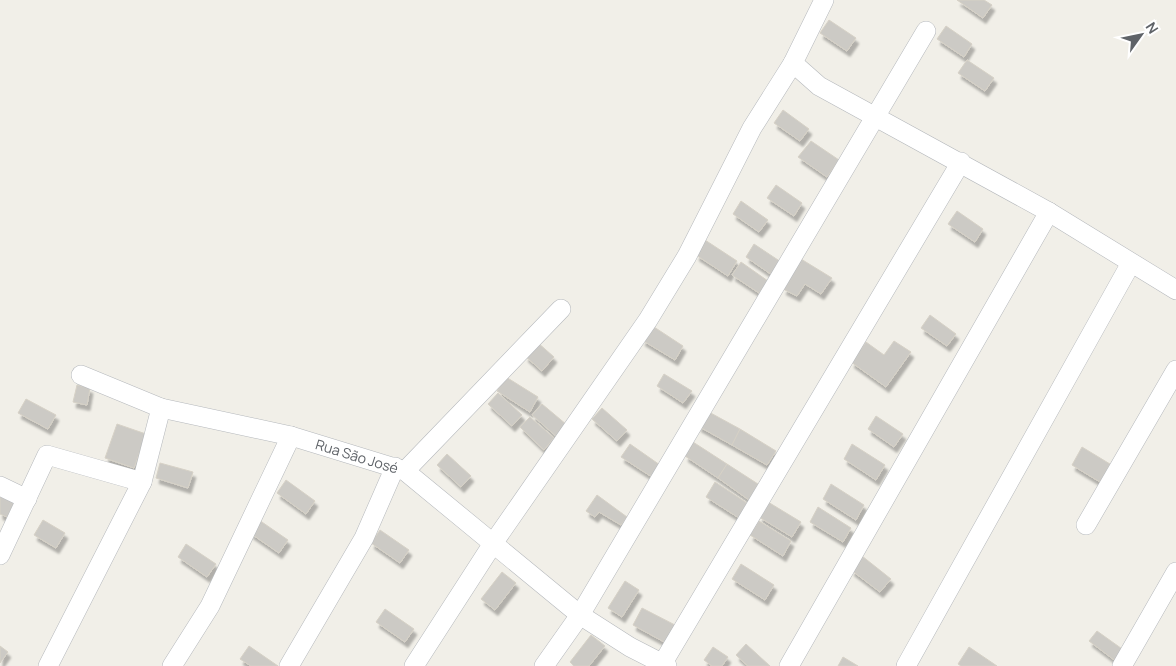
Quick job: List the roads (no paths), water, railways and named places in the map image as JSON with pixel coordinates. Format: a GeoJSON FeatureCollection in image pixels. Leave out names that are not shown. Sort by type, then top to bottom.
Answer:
{"type":"FeatureCollection","features":[{"type":"Feature","properties":{"kind":"street"},"geometry":{"type":"LineString","coordinates":[[414,666],[494,542],[658,304],[687,256],[748,135],[793,63],[821,1]]}},
{"type":"Feature","properties":{"kind":"street"},"geometry":{"type":"LineString","coordinates":[[544,666],[580,615],[926,31]]}},
{"type":"Feature","properties":{"kind":"street"},"geometry":{"type":"LineString","coordinates":[[793,63],[820,86],[1049,212],[1176,290]]}},
{"type":"Feature","properties":{"kind":"street"},"geometry":{"type":"LineString","coordinates":[[663,665],[961,162]]}},
{"type":"Feature","properties":{"kind":"street"},"geometry":{"type":"LineString","coordinates":[[789,666],[1049,212]]}},
{"type":"Feature","properties":{"kind":"street"},"geometry":{"type":"LineString","coordinates":[[906,666],[1131,263]]}},
{"type":"Feature","properties":{"kind":"street"},"geometry":{"type":"LineString","coordinates":[[289,666],[364,538],[400,469],[561,309]]}},
{"type":"Feature","properties":{"kind":"street"},"geometry":{"type":"LineString","coordinates":[[1086,525],[1176,370]]}},
{"type":"Feature","properties":{"kind":"street","name":"Rua São José"},"geometry":{"type":"LineString","coordinates":[[81,375],[161,408],[291,436],[400,469],[494,542],[580,615],[630,647],[663,665]]}},
{"type":"Feature","properties":{"kind":"street"},"geometry":{"type":"LineString","coordinates":[[48,666],[142,482],[161,408]]}},
{"type":"Feature","properties":{"kind":"street"},"geometry":{"type":"LineString","coordinates":[[172,666],[210,606],[291,436]]}},
{"type":"Feature","properties":{"kind":"street"},"geometry":{"type":"LineString","coordinates":[[0,555],[47,455],[142,482]]}},
{"type":"Feature","properties":{"kind":"street"},"geometry":{"type":"LineString","coordinates":[[0,486],[27,499]]}},
{"type":"Feature","properties":{"kind":"street"},"geometry":{"type":"LineString","coordinates":[[1122,666],[1176,572]]}}]}
